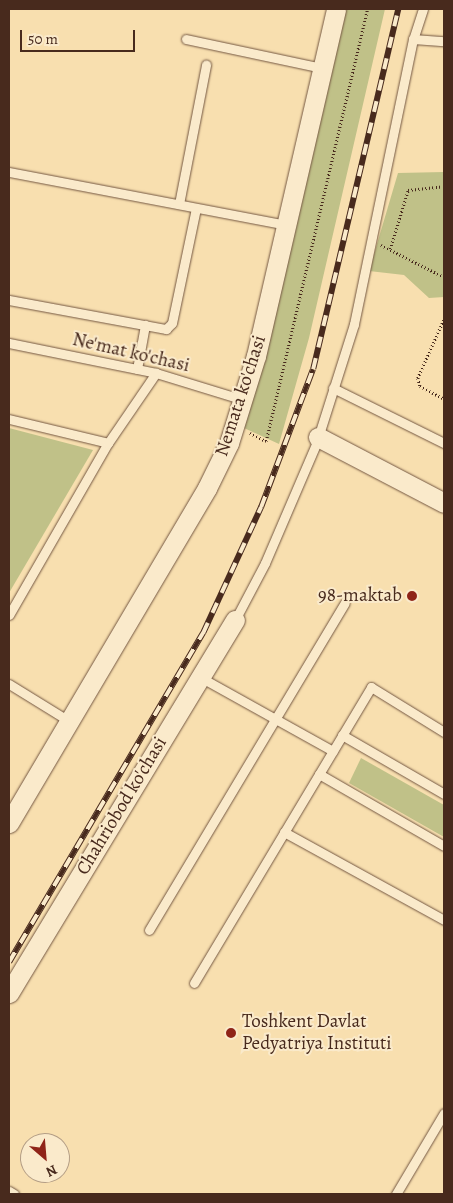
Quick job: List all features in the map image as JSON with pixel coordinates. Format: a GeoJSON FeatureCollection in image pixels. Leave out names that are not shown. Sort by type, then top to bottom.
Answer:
{"type":"FeatureCollection","features":[{"type":"Feature","properties":{"kind":"street","name":"Nemata ko'chasi"},"geometry":{"type":"LineString","coordinates":[[9,823],[207,488],[235,427],[244,400],[287,225],[336,9]]}},
{"type":"Feature","properties":{"kind":"street"},"geometry":{"type":"LineString","coordinates":[[318,436],[444,503]]}},
{"type":"Feature","properties":{"kind":"street","name":"Chahriobod ko'chasi"},"geometry":{"type":"LineString","coordinates":[[9,993],[235,620]]}},
{"type":"Feature","properties":{"kind":"lane"},"geometry":{"type":"LineString","coordinates":[[235,620],[265,563],[318,436],[354,324],[413,39],[423,9]]}},
{"type":"Feature","properties":{"kind":"lane"},"geometry":{"type":"LineString","coordinates":[[186,39],[322,68]]}},
{"type":"Feature","properties":{"kind":"lane"},"geometry":{"type":"LineString","coordinates":[[413,39],[444,41]]}},
{"type":"Feature","properties":{"kind":"lane"},"geometry":{"type":"LineString","coordinates":[[179,204],[206,64]]}},
{"type":"Feature","properties":{"kind":"lane"},"geometry":{"type":"LineString","coordinates":[[9,172],[287,225]]}},
{"type":"Feature","properties":{"kind":"lane"},"geometry":{"type":"LineString","coordinates":[[9,300],[166,329],[172,323],[196,208]]}},
{"type":"Feature","properties":{"kind":"lane"},"geometry":{"type":"LineString","coordinates":[[137,369],[145,325]]}},
{"type":"Feature","properties":{"kind":"lane","name":"Ne'mat ko'chasi"},"geometry":{"type":"LineString","coordinates":[[9,343],[156,373],[244,400]]}},
{"type":"Feature","properties":{"kind":"lane"},"geometry":{"type":"LineString","coordinates":[[9,615],[108,443],[156,373]]}},
{"type":"Feature","properties":{"kind":"lane"},"geometry":{"type":"LineString","coordinates":[[334,388],[444,443]]}},
{"type":"Feature","properties":{"kind":"lane"},"geometry":{"type":"LineString","coordinates":[[9,420],[108,443]]}},
{"type":"Feature","properties":{"kind":"lane"},"geometry":{"type":"LineString","coordinates":[[148,930],[345,603]]}},
{"type":"Feature","properties":{"kind":"lane"},"geometry":{"type":"LineString","coordinates":[[200,677],[332,752]]}},
{"type":"Feature","properties":{"kind":"lane"},"geometry":{"type":"LineString","coordinates":[[9,684],[70,721]]}},
{"type":"Feature","properties":{"kind":"lane"},"geometry":{"type":"LineString","coordinates":[[194,983],[371,687],[444,732]]}},
{"type":"Feature","properties":{"kind":"lane"},"geometry":{"type":"LineString","coordinates":[[342,735],[444,794]]}},
{"type":"Feature","properties":{"kind":"lane"},"geometry":{"type":"LineString","coordinates":[[319,774],[444,846]]}},
{"type":"Feature","properties":{"kind":"lane"},"geometry":{"type":"LineString","coordinates":[[284,832],[444,920]]}},
{"type":"Feature","properties":{"kind":"lane"},"geometry":{"type":"LineString","coordinates":[[396,1194],[444,1113]]}},
{"type":"Feature","properties":{"kind":"lane"},"geometry":{"type":"LineString","coordinates":[[9,1191],[14,1194]]}},
{"type":"Feature","properties":{"kind":"path"},"geometry":{"type":"LineString","coordinates":[[235,427],[266,441],[366,9]]}},
{"type":"Feature","properties":{"kind":"path"},"geometry":{"type":"LineString","coordinates":[[390,249],[408,190],[444,186]]}},
{"type":"Feature","properties":{"kind":"path"},"geometry":{"type":"LineString","coordinates":[[371,240],[444,277]]}},
{"type":"Feature","properties":{"kind":"path"},"geometry":{"type":"LineString","coordinates":[[444,320],[418,378],[420,386],[444,399]]}},
{"type":"Feature","properties":{"kind":"green space"},"geometry":{"type":"Polygon","coordinates":[[[345,9],[385,9],[309,338],[279,444],[244,428],[272,330],[345,9]]]}},
{"type":"Feature","properties":{"kind":"green space"},"geometry":{"type":"Polygon","coordinates":[[[444,172],[444,297],[429,298],[404,275],[369,271],[398,173],[444,172]]]}},
{"type":"Feature","properties":{"kind":"green space"},"geometry":{"type":"Polygon","coordinates":[[[9,428],[93,450],[9,593],[9,428]]]}},
{"type":"Feature","properties":{"kind":"green space"},"geometry":{"type":"Polygon","coordinates":[[[361,758],[444,805],[444,837],[349,783],[361,758]]]}},
{"type":"Feature","properties":{"kind":"railway"},"geometry":{"type":"LineString","coordinates":[[9,962],[203,633],[261,507],[313,369],[398,9]]}},
{"type":"Feature","properties":{"kind":"place","name":"98-maktab"},"geometry":{"type":"Point","coordinates":[412,596]}},
{"type":"Feature","properties":{"kind":"place","name":"Toshkent Davlat Pedyatriya Instituti"},"geometry":{"type":"Point","coordinates":[231,1033]}}]}
